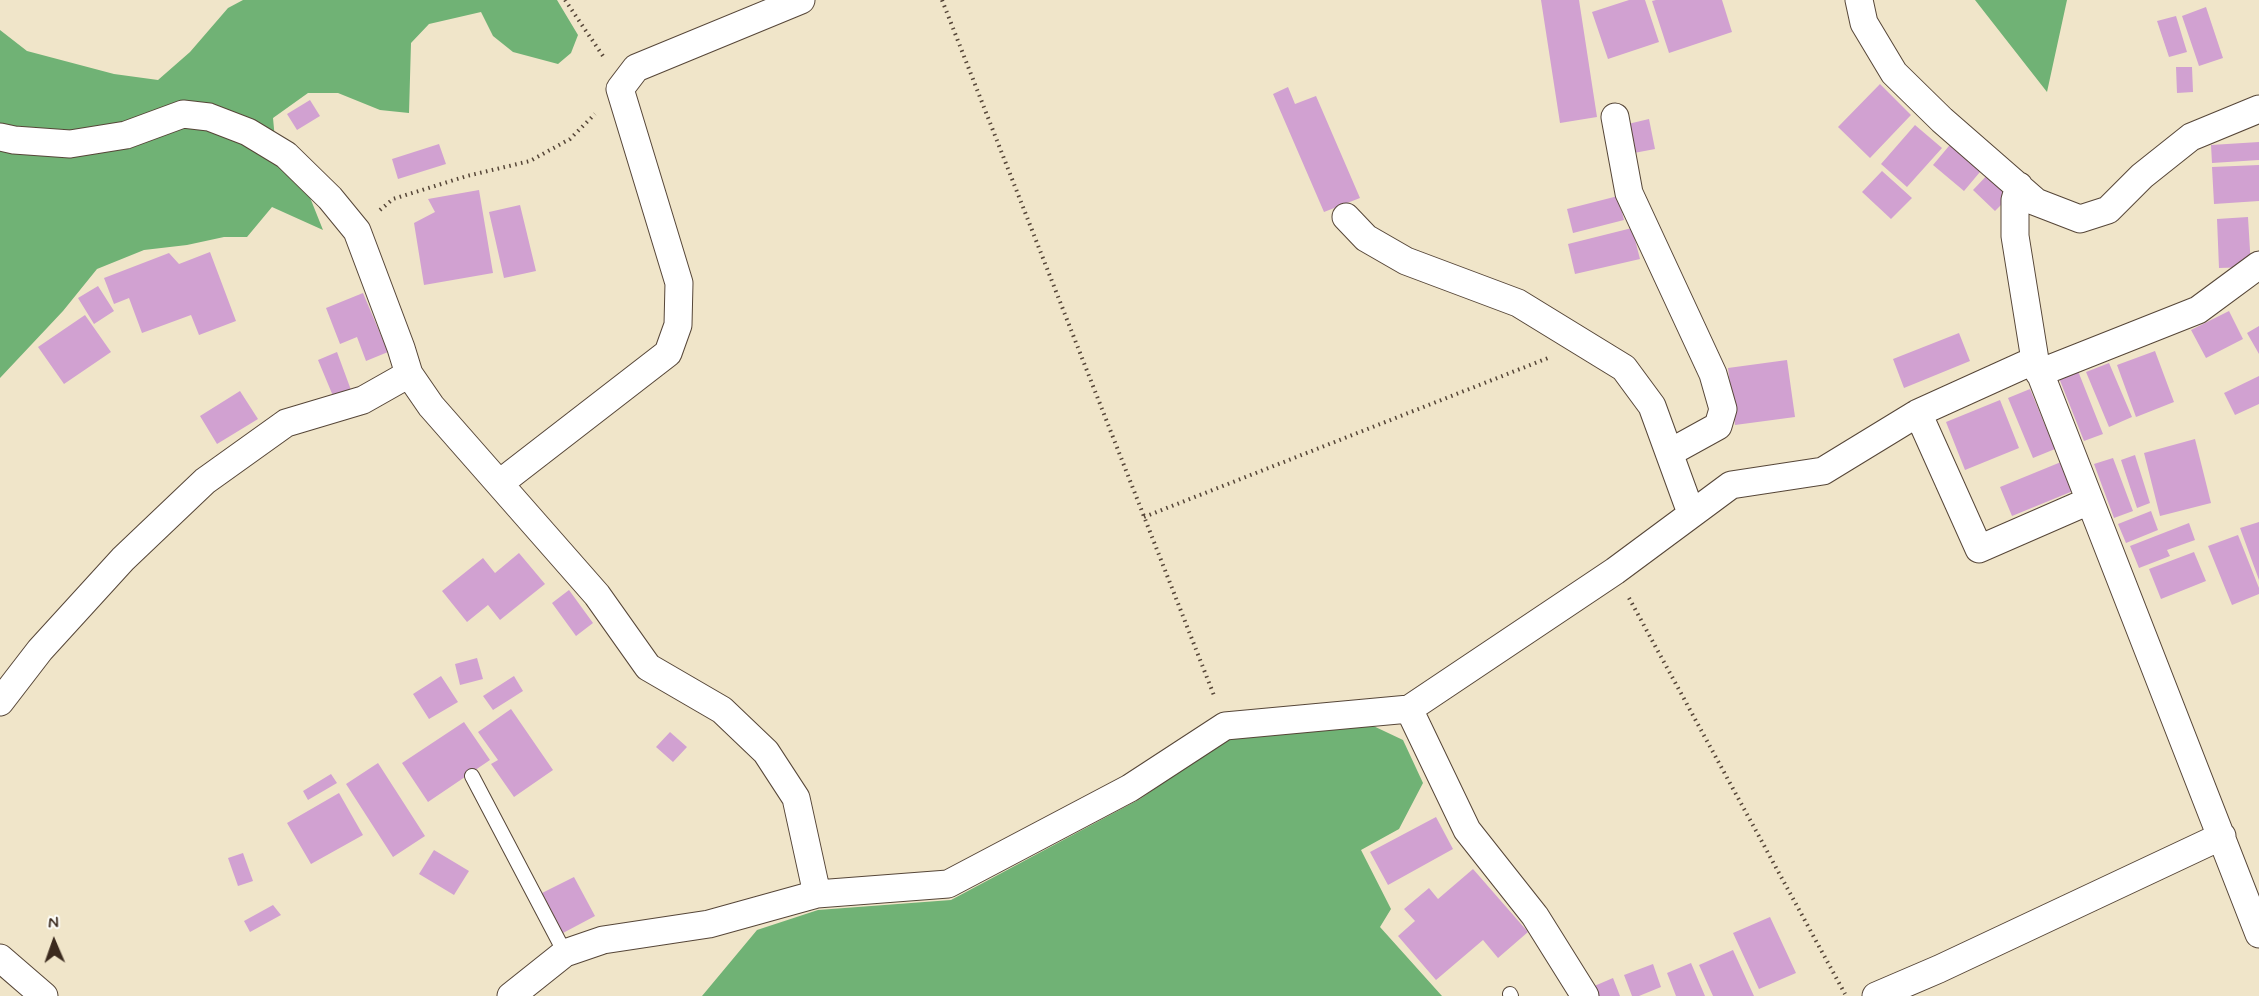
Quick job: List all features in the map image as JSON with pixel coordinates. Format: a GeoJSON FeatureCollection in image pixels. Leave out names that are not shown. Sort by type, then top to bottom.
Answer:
{"type":"FeatureCollection","features":[{"type":"Feature","properties":{"kind":"street"},"geometry":{"type":"LineString","coordinates":[[500,483],[668,353],[678,326],[679,283],[620,89],[636,68],[801,0]]}},
{"type":"Feature","properties":{"kind":"street"},"geometry":{"type":"LineString","coordinates":[[1859,0],[1864,23],[1894,73],[1942,120],[2036,202],[2080,219],[2108,210],[2142,177],[2191,137],[2259,109]]}},
{"type":"Feature","properties":{"kind":"street"},"geometry":{"type":"LineString","coordinates":[[0,137],[70,144],[126,135],[183,114],[209,117],[248,132],[286,155],[330,198],[357,231],[409,374],[432,406],[597,595],[648,667],[722,710],[766,752],[796,798],[816,894]]}},
{"type":"Feature","properties":{"kind":"street"},"geometry":{"type":"LineString","coordinates":[[1615,117],[1629,193],[1713,374],[1723,409],[1718,426],[1669,453]]}},
{"type":"Feature","properties":{"kind":"street"},"geometry":{"type":"LineString","coordinates":[[2019,186],[2015,200],[2015,236],[2037,367],[2259,934]]}},
{"type":"Feature","properties":{"kind":"street"},"geometry":{"type":"LineString","coordinates":[[1346,217],[1366,238],[1406,261],[1518,303],[1624,368],[1652,406],[1691,513]]}},
{"type":"Feature","properties":{"kind":"street"},"geometry":{"type":"LineString","coordinates":[[511,996],[565,953],[603,940],[709,924],[816,894],[948,884],[1130,788],[1225,726],[1410,709],[1615,571],[1731,485],[1823,471],[1918,413],[2037,367],[2198,310],[2259,265]]}},
{"type":"Feature","properties":{"kind":"street"},"geometry":{"type":"LineString","coordinates":[[0,702],[40,651],[116,568],[206,481],[286,423],[363,400],[409,374]]}},
{"type":"Feature","properties":{"kind":"street"},"geometry":{"type":"LineString","coordinates":[[1918,413],[1980,549],[2089,501]]}},
{"type":"Feature","properties":{"kind":"street"},"geometry":{"type":"LineString","coordinates":[[1410,709],[1467,830],[1536,916],[1585,996]]}},
{"type":"Feature","properties":{"kind":"street"},"geometry":{"type":"LineString","coordinates":[[1876,996],[1939,969],[2222,836]]}},
{"type":"Feature","properties":{"kind":"street"},"geometry":{"type":"LineString","coordinates":[[0,958],[44,996]]}},
{"type":"Feature","properties":{"kind":"lane"},"geometry":{"type":"LineString","coordinates":[[472,776],[565,953]]}},
{"type":"Feature","properties":{"kind":"path"},"geometry":{"type":"LineString","coordinates":[[357,231],[393,198],[467,176],[530,162],[570,139],[620,89],[603,55],[565,0]]}},
{"type":"Feature","properties":{"kind":"path"},"geometry":{"type":"LineString","coordinates":[[942,0],[1225,726]]}},
{"type":"Feature","properties":{"kind":"path"},"geometry":{"type":"LineString","coordinates":[[1144,517],[1586,344]]}},
{"type":"Feature","properties":{"kind":"path"},"geometry":{"type":"LineString","coordinates":[[1615,571],[1846,996]]}},
{"type":"Feature","properties":{"kind":"green space"},"geometry":{"type":"Polygon","coordinates":[[[243,0],[557,0],[578,35],[571,53],[558,64],[513,52],[493,36],[481,12],[429,24],[411,43],[409,113],[380,110],[338,93],[308,93],[273,118],[277,161],[307,190],[323,230],[272,207],[247,237],[224,237],[187,245],[144,250],[97,269],[63,311],[0,378],[0,30],[27,51],[114,74],[158,80],[190,52],[228,8],[243,0]]]}},
{"type":"Feature","properties":{"kind":"green space"},"geometry":{"type":"Polygon","coordinates":[[[1975,0],[2067,0],[2047,92],[1975,0]]]}},
{"type":"Feature","properties":{"kind":"green space"},"geometry":{"type":"Polygon","coordinates":[[[1367,723],[1403,740],[1423,783],[1399,829],[1361,850],[1391,909],[1380,927],[1442,996],[702,996],[757,930],[818,910],[951,900],[1140,799],[1227,738],[1367,723]]]}},
{"type":"Feature","properties":{"kind":"building"},"geometry":{"type":"Polygon","coordinates":[[[1541,0],[1579,0],[1597,117],[1560,123],[1541,0]]]}},
{"type":"Feature","properties":{"kind":"building"},"geometry":{"type":"Polygon","coordinates":[[[1629,0],[1645,0],[1659,42],[1608,59],[1592,12],[1629,0]]]}},
{"type":"Feature","properties":{"kind":"building"},"geometry":{"type":"Polygon","coordinates":[[[1722,0],[1732,32],[1669,53],[1652,1],[1722,0]]]}},
{"type":"Feature","properties":{"kind":"building"},"geometry":{"type":"Polygon","coordinates":[[[2206,7],[2223,58],[2199,66],[2182,16],[2206,7]]]}},
{"type":"Feature","properties":{"kind":"building"},"geometry":{"type":"Polygon","coordinates":[[[2176,16],[2187,52],[2169,57],[2157,21],[2176,16]]]}},
{"type":"Feature","properties":{"kind":"building"},"geometry":{"type":"Polygon","coordinates":[[[2176,67],[2192,67],[2193,92],[2177,93],[2176,67]]]}},
{"type":"Feature","properties":{"kind":"building"},"geometry":{"type":"Polygon","coordinates":[[[1880,84],[1911,115],[1870,158],[1838,127],[1880,84]]]}},
{"type":"Feature","properties":{"kind":"building"},"geometry":{"type":"Polygon","coordinates":[[[1288,87],[1295,104],[1316,96],[1360,198],[1324,212],[1273,94],[1288,87]]]}},
{"type":"Feature","properties":{"kind":"building"},"geometry":{"type":"Polygon","coordinates":[[[310,100],[320,116],[297,130],[287,114],[310,100]]]}},
{"type":"Feature","properties":{"kind":"building"},"geometry":{"type":"Polygon","coordinates":[[[1649,119],[1655,149],[1634,153],[1628,124],[1649,119]]]}},
{"type":"Feature","properties":{"kind":"building"},"geometry":{"type":"Polygon","coordinates":[[[1915,125],[1942,148],[1907,187],[1881,164],[1915,125]]]}},
{"type":"Feature","properties":{"kind":"building"},"geometry":{"type":"Polygon","coordinates":[[[1954,140],[1985,166],[1964,191],[1933,165],[1954,140]]]}},
{"type":"Feature","properties":{"kind":"building"},"geometry":{"type":"Polygon","coordinates":[[[2259,142],[2259,160],[2212,163],[2211,145],[2259,142]]]}},
{"type":"Feature","properties":{"kind":"building"},"geometry":{"type":"Polygon","coordinates":[[[439,144],[446,164],[398,179],[392,159],[439,144]]]}},
{"type":"Feature","properties":{"kind":"building"},"geometry":{"type":"Polygon","coordinates":[[[2259,165],[2259,201],[2214,204],[2212,167],[2259,165]]]}},
{"type":"Feature","properties":{"kind":"building"},"geometry":{"type":"Polygon","coordinates":[[[1992,170],[2014,192],[1995,211],[1973,190],[1992,170]]]}},
{"type":"Feature","properties":{"kind":"building"},"geometry":{"type":"Polygon","coordinates":[[[1882,171],[1912,198],[1891,219],[1862,192],[1882,171]]]}},
{"type":"Feature","properties":{"kind":"building"},"geometry":{"type":"Polygon","coordinates":[[[479,190],[493,273],[424,285],[414,223],[435,212],[428,199],[479,190]]]}},
{"type":"Feature","properties":{"kind":"building"},"geometry":{"type":"Polygon","coordinates":[[[1618,196],[1624,220],[1573,233],[1567,209],[1618,196]]]}},
{"type":"Feature","properties":{"kind":"building"},"geometry":{"type":"Polygon","coordinates":[[[520,205],[536,271],[504,278],[489,212],[520,205]]]}},
{"type":"Feature","properties":{"kind":"building"},"geometry":{"type":"Polygon","coordinates":[[[2248,217],[2251,267],[2219,268],[2217,219],[2248,217]]]}},
{"type":"Feature","properties":{"kind":"building"},"geometry":{"type":"Polygon","coordinates":[[[1632,228],[1640,259],[1575,274],[1568,244],[1632,228]]]}},
{"type":"Feature","properties":{"kind":"building"},"geometry":{"type":"Polygon","coordinates":[[[210,252],[236,321],[199,335],[191,315],[142,333],[129,298],[114,304],[104,278],[169,253],[179,264],[210,252]]]}},
{"type":"Feature","properties":{"kind":"building"},"geometry":{"type":"Polygon","coordinates":[[[98,286],[114,311],[94,324],[78,298],[98,286]]]}},
{"type":"Feature","properties":{"kind":"building"},"geometry":{"type":"Polygon","coordinates":[[[363,293],[388,352],[366,361],[357,337],[340,344],[326,308],[363,293]]]}},
{"type":"Feature","properties":{"kind":"building"},"geometry":{"type":"Polygon","coordinates":[[[2229,311],[2243,339],[2206,358],[2191,330],[2229,311]]]}},
{"type":"Feature","properties":{"kind":"building"},"geometry":{"type":"Polygon","coordinates":[[[85,315],[111,352],[64,384],[38,347],[85,315]]]}},
{"type":"Feature","properties":{"kind":"building"},"geometry":{"type":"Polygon","coordinates":[[[2259,326],[2259,354],[2247,333],[2259,326]]]}},
{"type":"Feature","properties":{"kind":"building"},"geometry":{"type":"Polygon","coordinates":[[[1959,333],[1970,361],[1904,388],[1893,359],[1959,333]]]}},
{"type":"Feature","properties":{"kind":"building"},"geometry":{"type":"Polygon","coordinates":[[[2155,351],[2174,402],[2136,417],[2117,365],[2155,351]]]}},
{"type":"Feature","properties":{"kind":"building"},"geometry":{"type":"Polygon","coordinates":[[[337,352],[351,390],[333,396],[318,360],[337,352]]]}},
{"type":"Feature","properties":{"kind":"building"},"geometry":{"type":"Polygon","coordinates":[[[1787,360],[1795,417],[1735,425],[1728,368],[1787,360]]]}},
{"type":"Feature","properties":{"kind":"building"},"geometry":{"type":"Polygon","coordinates":[[[2109,363],[2132,417],[2109,427],[2086,372],[2109,363]]]}},
{"type":"Feature","properties":{"kind":"building"},"geometry":{"type":"Polygon","coordinates":[[[2078,371],[2103,434],[2084,441],[2059,378],[2078,371]]]}},
{"type":"Feature","properties":{"kind":"building"},"geometry":{"type":"Polygon","coordinates":[[[2259,376],[2259,404],[2235,415],[2224,393],[2259,376]]]}},
{"type":"Feature","properties":{"kind":"building"},"geometry":{"type":"Polygon","coordinates":[[[2030,389],[2055,449],[2033,458],[2008,398],[2030,389]]]}},
{"type":"Feature","properties":{"kind":"building"},"geometry":{"type":"Polygon","coordinates":[[[240,391],[258,419],[217,444],[200,416],[240,391]]]}},
{"type":"Feature","properties":{"kind":"building"},"geometry":{"type":"Polygon","coordinates":[[[2000,400],[2019,448],[1965,470],[1946,422],[2000,400]]]}},
{"type":"Feature","properties":{"kind":"building"},"geometry":{"type":"Polygon","coordinates":[[[2195,439],[2211,503],[2160,516],[2144,453],[2195,439]]]}},
{"type":"Feature","properties":{"kind":"building"},"geometry":{"type":"Polygon","coordinates":[[[2135,455],[2150,503],[2137,508],[2121,460],[2135,455]]]}},
{"type":"Feature","properties":{"kind":"building"},"geometry":{"type":"Polygon","coordinates":[[[2113,458],[2133,511],[2114,518],[2094,464],[2113,458]]]}},
{"type":"Feature","properties":{"kind":"building"},"geometry":{"type":"Polygon","coordinates":[[[2061,462],[2073,491],[2012,516],[2000,487],[2061,462]]]}},
{"type":"Feature","properties":{"kind":"building"},"geometry":{"type":"Polygon","coordinates":[[[2151,511],[2158,530],[2126,543],[2118,524],[2151,511]]]}},
{"type":"Feature","properties":{"kind":"building"},"geometry":{"type":"Polygon","coordinates":[[[2259,522],[2259,580],[2240,528],[2259,522]]]}},
{"type":"Feature","properties":{"kind":"building"},"geometry":{"type":"Polygon","coordinates":[[[2189,523],[2195,540],[2167,550],[2170,556],[2139,568],[2130,546],[2189,523]]]}},
{"type":"Feature","properties":{"kind":"building"},"geometry":{"type":"Polygon","coordinates":[[[2238,535],[2259,588],[2259,594],[2232,605],[2208,546],[2238,535]]]}},
{"type":"Feature","properties":{"kind":"building"},"geometry":{"type":"Polygon","coordinates":[[[2194,552],[2206,581],[2161,599],[2149,569],[2194,552]]]}},
{"type":"Feature","properties":{"kind":"building"},"geometry":{"type":"Polygon","coordinates":[[[519,553],[545,584],[500,620],[488,605],[467,622],[442,591],[483,558],[495,573],[519,553]]]}},
{"type":"Feature","properties":{"kind":"building"},"geometry":{"type":"Polygon","coordinates":[[[569,590],[593,623],[576,636],[552,603],[569,590]]]}},
{"type":"Feature","properties":{"kind":"building"},"geometry":{"type":"Polygon","coordinates":[[[477,658],[483,679],[460,685],[455,664],[477,658]]]}},
{"type":"Feature","properties":{"kind":"building"},"geometry":{"type":"Polygon","coordinates":[[[441,676],[458,702],[429,719],[413,694],[441,676]]]}},
{"type":"Feature","properties":{"kind":"building"},"geometry":{"type":"Polygon","coordinates":[[[514,676],[523,691],[493,710],[483,696],[514,676]]]}},
{"type":"Feature","properties":{"kind":"building"},"geometry":{"type":"Polygon","coordinates":[[[511,709],[553,770],[514,797],[491,764],[498,760],[478,732],[511,709]]]}},
{"type":"Feature","properties":{"kind":"building"},"geometry":{"type":"Polygon","coordinates":[[[464,722],[490,760],[428,802],[402,763],[464,722]]]}},
{"type":"Feature","properties":{"kind":"building"},"geometry":{"type":"Polygon","coordinates":[[[670,732],[687,747],[673,762],[656,747],[670,732]]]}},
{"type":"Feature","properties":{"kind":"building"},"geometry":{"type":"Polygon","coordinates":[[[378,763],[425,836],[393,857],[346,784],[378,763]]]}},
{"type":"Feature","properties":{"kind":"building"},"geometry":{"type":"Polygon","coordinates":[[[331,774],[337,783],[308,800],[303,791],[331,774]]]}},
{"type":"Feature","properties":{"kind":"building"},"geometry":{"type":"Polygon","coordinates":[[[339,793],[363,835],[311,864],[287,823],[339,793]]]}},
{"type":"Feature","properties":{"kind":"building"},"geometry":{"type":"Polygon","coordinates":[[[1436,817],[1453,849],[1388,885],[1370,852],[1436,817]]]}},
{"type":"Feature","properties":{"kind":"building"},"geometry":{"type":"Polygon","coordinates":[[[434,850],[469,871],[454,895],[419,874],[434,850]]]}},
{"type":"Feature","properties":{"kind":"building"},"geometry":{"type":"Polygon","coordinates":[[[243,853],[253,881],[238,886],[228,858],[243,853]]]}},
{"type":"Feature","properties":{"kind":"building"},"geometry":{"type":"Polygon","coordinates":[[[1473,869],[1528,932],[1498,958],[1483,940],[1436,980],[1398,936],[1415,921],[1404,909],[1429,888],[1438,899],[1473,869]]]}},
{"type":"Feature","properties":{"kind":"building"},"geometry":{"type":"Polygon","coordinates":[[[574,877],[595,916],[563,933],[542,893],[574,877]]]}},
{"type":"Feature","properties":{"kind":"building"},"geometry":{"type":"Polygon","coordinates":[[[273,905],[281,915],[250,932],[244,921],[273,905]]]}},
{"type":"Feature","properties":{"kind":"building"},"geometry":{"type":"Polygon","coordinates":[[[1770,917],[1796,973],[1759,989],[1733,933],[1770,917]]]}},
{"type":"Feature","properties":{"kind":"building"},"geometry":{"type":"Polygon","coordinates":[[[1733,950],[1754,996],[1713,996],[1699,965],[1733,950]]]}},
{"type":"Feature","properties":{"kind":"building"},"geometry":{"type":"Polygon","coordinates":[[[1691,963],[1705,996],[1676,996],[1667,973],[1691,963]]]}},
{"type":"Feature","properties":{"kind":"building"},"geometry":{"type":"Polygon","coordinates":[[[1653,964],[1661,987],[1639,996],[1632,996],[1624,975],[1653,964]]]}},
{"type":"Feature","properties":{"kind":"building"},"geometry":{"type":"Polygon","coordinates":[[[1613,978],[1620,996],[1595,996],[1592,987],[1613,978]]]}}]}
